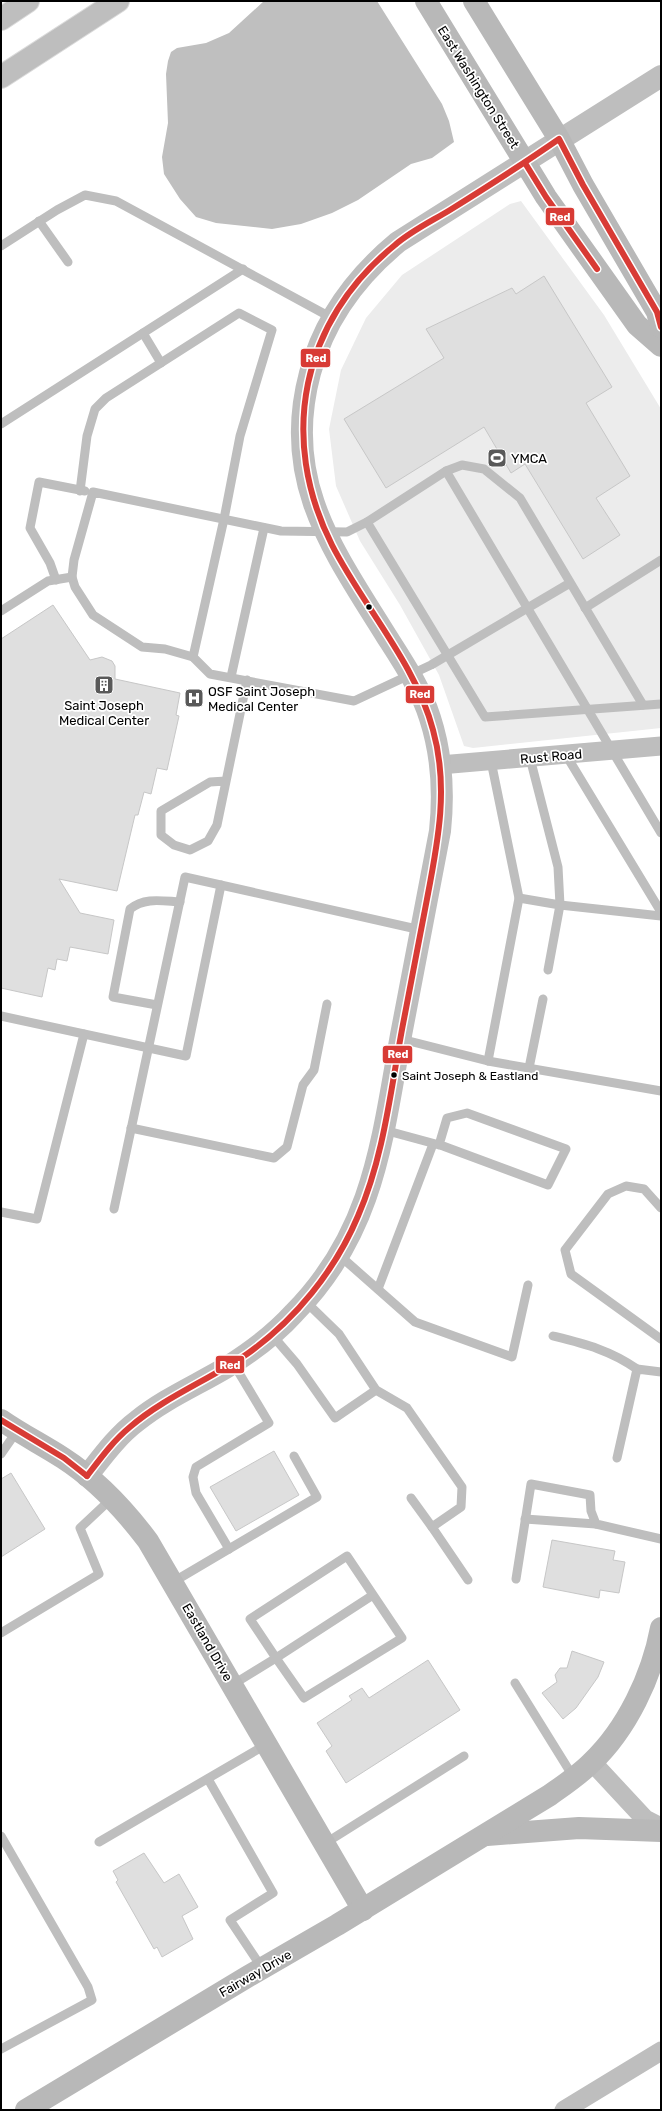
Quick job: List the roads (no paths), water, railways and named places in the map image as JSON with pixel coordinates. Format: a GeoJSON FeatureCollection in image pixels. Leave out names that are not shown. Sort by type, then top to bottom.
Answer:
{"type":"FeatureCollection","features":[{"type":"Feature","properties":{"kind":"main road"},"geometry":{"type":"LineString","coordinates":[[1,19],[28,1]]}},
{"type":"Feature","properties":{"kind":"main road"},"geometry":{"type":"LineString","coordinates":[[1,77],[118,1]]}},
{"type":"Feature","properties":{"kind":"main road","name":"East Washington Street"},"geometry":{"type":"LineString","coordinates":[[426,1],[546,196],[637,325],[661,346]]}},
{"type":"Feature","properties":{"kind":"main road"},"geometry":{"type":"LineString","coordinates":[[474,1],[558,139],[590,198],[657,312],[661,327]]}},
{"type":"Feature","properties":{"kind":"main road"},"geometry":{"type":"LineString","coordinates":[[87,1476],[112,1444],[135,1422],[151,1410],[233,1363],[271,1333],[305,1302],[339,1256],[358,1219],[367,1198],[384,1130],[440,831],[442,810],[440,765],[430,717],[409,674],[324,533],[310,496],[304,469],[302,440],[303,407],[314,358],[332,318],[358,281],[394,246],[525,163],[558,139],[661,76]]}},
{"type":"Feature","properties":{"kind":"main road","name":"Eastland Drive"},"geometry":{"type":"LineString","coordinates":[[9,1426],[64,1458],[87,1476],[112,1498],[148,1541],[363,1910]]}},
{"type":"Feature","properties":{"kind":"main road","name":"Fairway Drive"},"geometry":{"type":"LineString","coordinates":[[26,2110],[262,1968],[363,1910],[550,1795],[574,1778],[592,1762],[619,1729],[638,1698],[648,1672],[661,1628]]}},
{"type":"Feature","properties":{"kind":"main road"},"geometry":{"type":"LineString","coordinates":[[484,1835],[579,1828],[661,1831]]}},
{"type":"Feature","properties":{"kind":"street","name":"Rust Road"},"geometry":{"type":"LineString","coordinates":[[440,765],[661,746]]}},
{"type":"Feature","properties":{"kind":"street"},"geometry":{"type":"LineString","coordinates":[[592,1762],[645,1819],[661,1827]]}},
{"type":"Feature","properties":{"kind":"street"},"geometry":{"type":"LineString","coordinates":[[564,2110],[661,2051]]}},
{"type":"Feature","properties":{"kind":"lane"},"geometry":{"type":"LineString","coordinates":[[1,246],[57,210],[85,196],[116,201],[332,318]]}},
{"type":"Feature","properties":{"kind":"lane"},"geometry":{"type":"LineString","coordinates":[[39,222],[68,262]]}},
{"type":"Feature","properties":{"kind":"lane"},"geometry":{"type":"LineString","coordinates":[[1,424],[243,269]]}},
{"type":"Feature","properties":{"kind":"lane"},"geometry":{"type":"LineString","coordinates":[[80,490],[87,436],[95,409],[106,398],[239,313],[272,330],[240,436],[224,519],[193,657]]}},
{"type":"Feature","properties":{"kind":"lane"},"geometry":{"type":"LineString","coordinates":[[143,333],[161,363]]}},
{"type":"Feature","properties":{"kind":"lane"},"geometry":{"type":"LineString","coordinates":[[56,580],[50,563],[30,528],[39,482],[264,528],[281,531],[324,533],[347,532],[367,522],[446,471],[462,465],[484,469],[520,498],[644,705]]}},
{"type":"Feature","properties":{"kind":"lane"},"geometry":{"type":"LineString","coordinates":[[446,471],[661,833]]}},
{"type":"Feature","properties":{"kind":"lane"},"geometry":{"type":"LineString","coordinates":[[93,492],[74,560],[72,577],[75,587],[93,615],[142,647],[165,649],[193,657],[210,674],[354,701],[448,656],[570,583]]}},
{"type":"Feature","properties":{"kind":"lane"},"geometry":{"type":"LineString","coordinates":[[367,522],[485,717],[661,704]]}},
{"type":"Feature","properties":{"kind":"lane"},"geometry":{"type":"LineString","coordinates":[[232,677],[264,528]]}},
{"type":"Feature","properties":{"kind":"lane"},"geometry":{"type":"LineString","coordinates":[[586,608],[661,560]]}},
{"type":"Feature","properties":{"kind":"lane"},"geometry":{"type":"LineString","coordinates":[[1,612],[48,581],[72,577]]}},
{"type":"Feature","properties":{"kind":"lane"},"geometry":{"type":"LineString","coordinates":[[226,781],[210,782],[161,810],[161,835],[174,845],[190,850],[208,841],[217,825],[247,680]]}},
{"type":"Feature","properties":{"kind":"lane"},"geometry":{"type":"LineString","coordinates":[[566,755],[661,912]]}},
{"type":"Feature","properties":{"kind":"lane"},"geometry":{"type":"LineString","coordinates":[[530,758],[558,867],[560,905],[548,970]]}},
{"type":"Feature","properties":{"kind":"lane"},"geometry":{"type":"LineString","coordinates":[[488,1061],[520,898],[491,761]]}},
{"type":"Feature","properties":{"kind":"lane"},"geometry":{"type":"LineString","coordinates":[[114,1209],[185,877],[421,930]]}},
{"type":"Feature","properties":{"kind":"lane"},"geometry":{"type":"LineString","coordinates":[[1,1016],[186,1056],[221,884]]}},
{"type":"Feature","properties":{"kind":"lane"},"geometry":{"type":"LineString","coordinates":[[520,898],[560,905],[661,916]]}},
{"type":"Feature","properties":{"kind":"lane"},"geometry":{"type":"LineString","coordinates":[[158,1005],[113,997],[130,909],[138,903],[148,900],[180,902]]}},
{"type":"Feature","properties":{"kind":"lane"},"geometry":{"type":"LineString","coordinates":[[529,1068],[543,998]]}},
{"type":"Feature","properties":{"kind":"lane"},"geometry":{"type":"LineString","coordinates":[[131,1128],[274,1158],[287,1147],[303,1086],[314,1070],[327,1004]]}},
{"type":"Feature","properties":{"kind":"lane"},"geometry":{"type":"LineString","coordinates":[[1,1212],[37,1219],[84,1034]]}},
{"type":"Feature","properties":{"kind":"lane"},"geometry":{"type":"LineString","coordinates":[[401,1039],[488,1061],[661,1091]]}},
{"type":"Feature","properties":{"kind":"lane"},"geometry":{"type":"LineString","coordinates":[[378,1289],[436,1144],[447,1118],[467,1113],[566,1149],[548,1185],[436,1144],[384,1130]]}},
{"type":"Feature","properties":{"kind":"lane"},"geometry":{"type":"LineString","coordinates":[[661,1208],[644,1189],[626,1186],[608,1194],[566,1250],[571,1274],[661,1339]]}},
{"type":"Feature","properties":{"kind":"lane"},"geometry":{"type":"LineString","coordinates":[[339,1256],[414,1322],[512,1357],[528,1285]]}},
{"type":"Feature","properties":{"kind":"lane"},"geometry":{"type":"LineString","coordinates":[[305,1302],[339,1334],[376,1390],[407,1408],[462,1487],[461,1507],[432,1527]]}},
{"type":"Feature","properties":{"kind":"lane"},"geometry":{"type":"LineString","coordinates":[[271,1333],[297,1364],[335,1418],[376,1390]]}},
{"type":"Feature","properties":{"kind":"lane"},"geometry":{"type":"LineString","coordinates":[[553,1336],[593,1346],[620,1357],[638,1369],[661,1372]]}},
{"type":"Feature","properties":{"kind":"lane"},"geometry":{"type":"LineString","coordinates":[[229,1549],[196,1493],[192,1477],[196,1467],[269,1423],[233,1363]]}},
{"type":"Feature","properties":{"kind":"lane"},"geometry":{"type":"LineString","coordinates":[[617,1458],[638,1369]]}},
{"type":"Feature","properties":{"kind":"lane"},"geometry":{"type":"LineString","coordinates":[[1,1454],[9,1426]]}},
{"type":"Feature","properties":{"kind":"lane"},"geometry":{"type":"LineString","coordinates":[[173,1582],[317,1497],[294,1456]]}},
{"type":"Feature","properties":{"kind":"lane"},"geometry":{"type":"LineString","coordinates":[[516,1579],[531,1484],[590,1495],[590,1511],[596,1524]]}},
{"type":"Feature","properties":{"kind":"lane"},"geometry":{"type":"LineString","coordinates":[[1,1634],[99,1574],[80,1528],[112,1498]]}},
{"type":"Feature","properties":{"kind":"lane"},"geometry":{"type":"LineString","coordinates":[[411,1498],[468,1580]]}},
{"type":"Feature","properties":{"kind":"lane"},"geometry":{"type":"LineString","coordinates":[[525,1519],[596,1524],[661,1539]]}},
{"type":"Feature","properties":{"kind":"lane"},"geometry":{"type":"LineString","coordinates":[[347,1556],[402,1638],[304,1698],[276,1658],[250,1619],[347,1556]]}},
{"type":"Feature","properties":{"kind":"lane"},"geometry":{"type":"LineString","coordinates":[[232,1685],[373,1595]]}},
{"type":"Feature","properties":{"kind":"lane"},"geometry":{"type":"LineString","coordinates":[[515,1683],[574,1778]]}},
{"type":"Feature","properties":{"kind":"lane"},"geometry":{"type":"LineString","coordinates":[[99,1842],[267,1744]]}},
{"type":"Feature","properties":{"kind":"lane"},"geometry":{"type":"LineString","coordinates":[[324,1844],[464,1756]]}},
{"type":"Feature","properties":{"kind":"lane"},"geometry":{"type":"LineString","coordinates":[[208,1779],[273,1893],[230,1920],[262,1968]]}},
{"type":"Feature","properties":{"kind":"lane"},"geometry":{"type":"LineString","coordinates":[[1,1836],[88,1987],[92,2000],[1,2049]]}},
{"type":"Feature","properties":{"kind":"place","name":"YMCA"},"geometry":{"type":"Point","coordinates":[497,458]}},
{"type":"Feature","properties":{"kind":"place","name":"Saint Joseph Medical Center"},"geometry":{"type":"Point","coordinates":[104,685]}},
{"type":"Feature","properties":{"kind":"place","name":"OSF Saint Joseph Medical Center"},"geometry":{"type":"Point","coordinates":[194,698]}},
{"type":"Feature","properties":{"kind":"place","name":"Saint Joseph & Eastland"},"geometry":{"type":"Point","coordinates":[394,1075]}}]}
